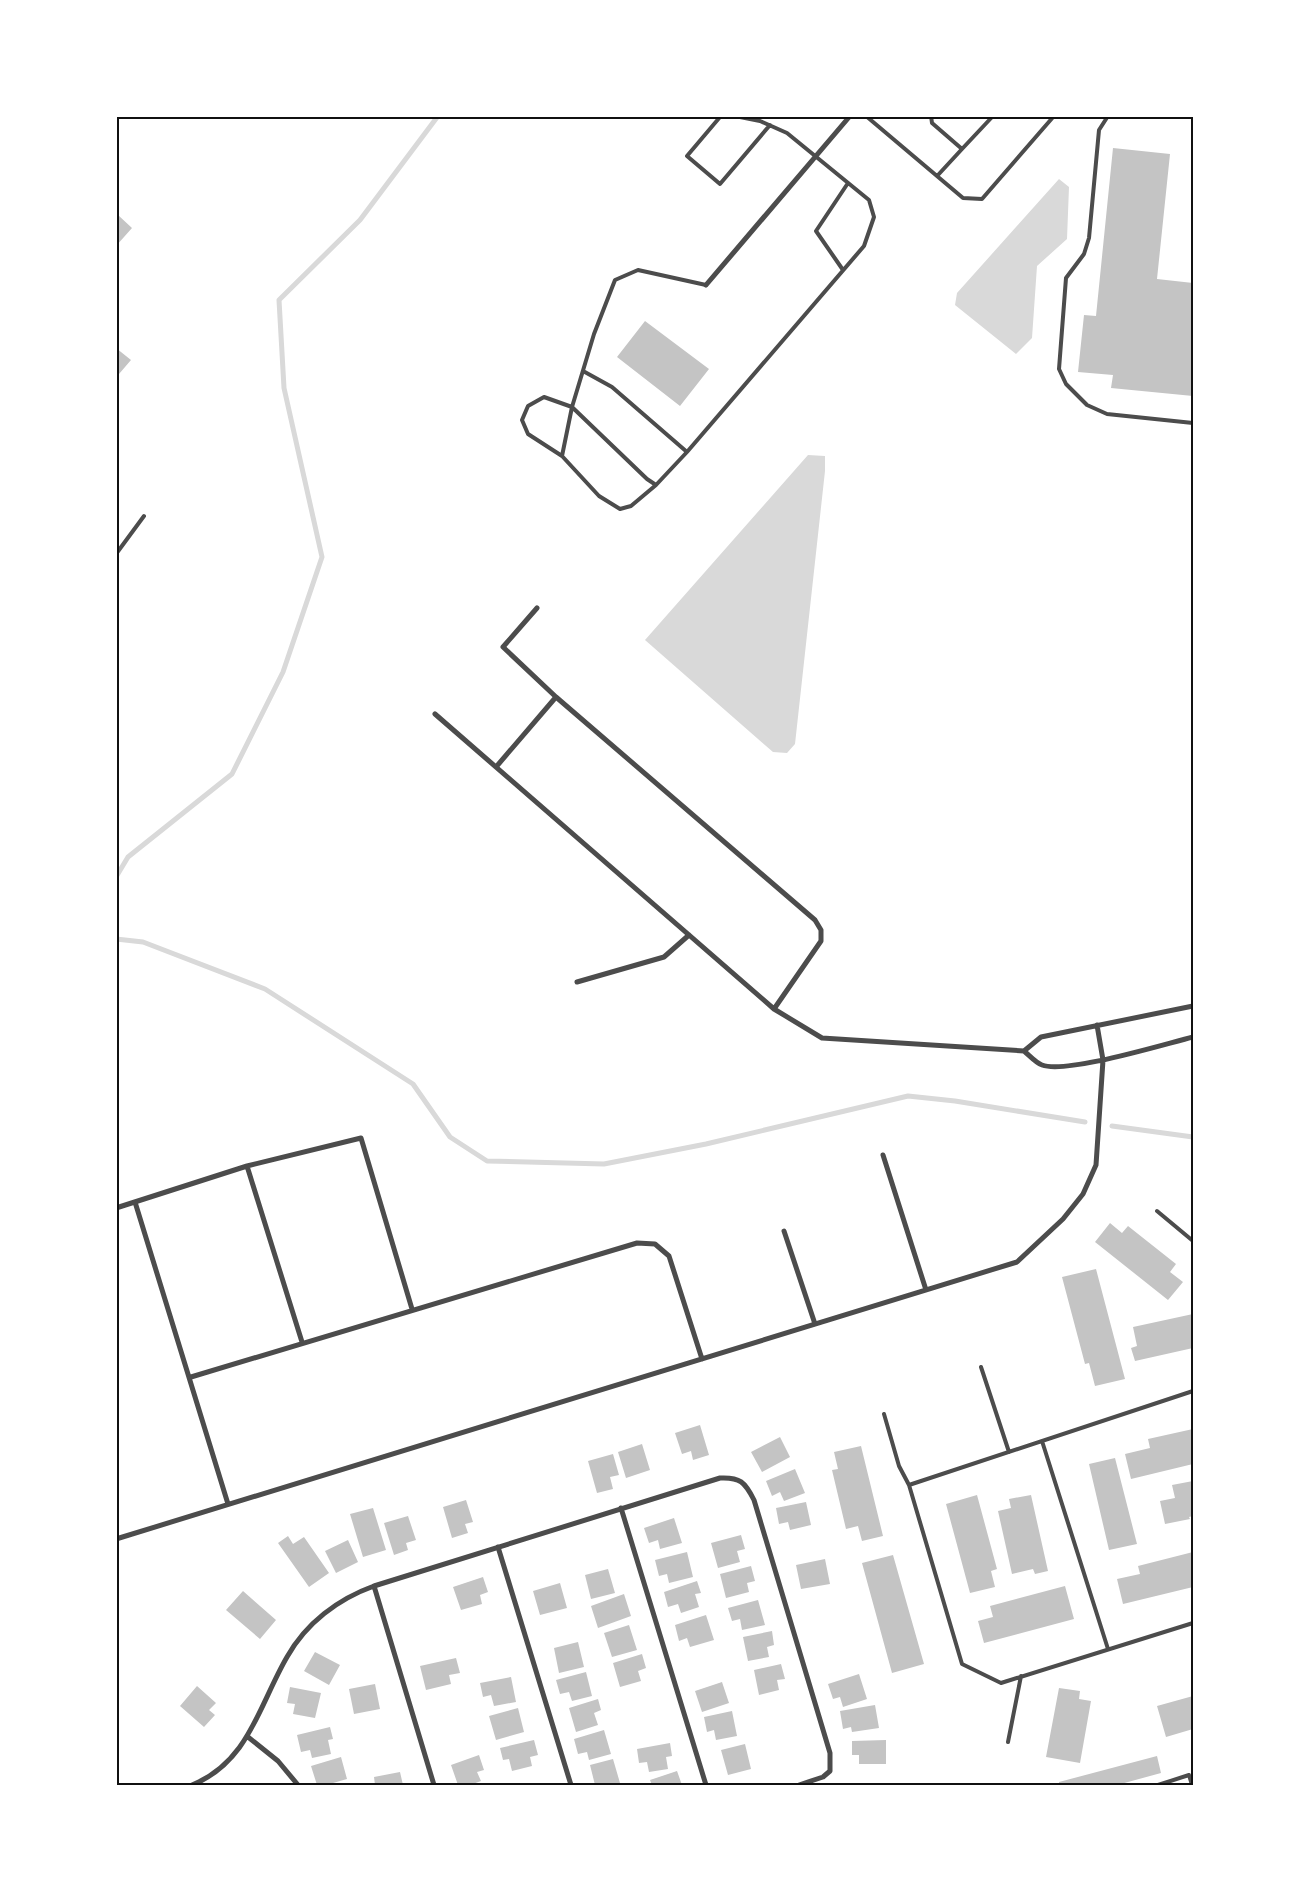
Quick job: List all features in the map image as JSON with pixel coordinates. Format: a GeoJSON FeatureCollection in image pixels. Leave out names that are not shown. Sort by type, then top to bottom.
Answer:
{"type":"FeatureCollection","features":[{"type":"Feature","properties":{"kind":"street"},"geometry":{"type":"LineString","coordinates":[[706,285],[850,116]]}},
{"type":"Feature","properties":{"kind":"street"},"geometry":{"type":"LineString","coordinates":[[537,608],[503,647],[556,697],[815,920],[821,930],[821,941],[774,1008]]}},
{"type":"Feature","properties":{"kind":"street"},"geometry":{"type":"LineString","coordinates":[[496,767],[556,697]]}},
{"type":"Feature","properties":{"kind":"street"},"geometry":{"type":"LineString","coordinates":[[435,714],[774,1008],[822,1038],[1024,1051],[1042,1065],[1072,1065],[1103,1060],[1193,1037]]}},
{"type":"Feature","properties":{"kind":"street"},"geometry":{"type":"LineString","coordinates":[[577,982],[664,957],[689,935]]}},
{"type":"Feature","properties":{"kind":"street"},"geometry":{"type":"LineString","coordinates":[[1024,1051],[1041,1037],[1193,1006]]}},
{"type":"Feature","properties":{"kind":"street"},"geometry":{"type":"LineString","coordinates":[[117,1537],[1018,1262],[1063,1219],[1083,1194],[1096,1165],[1103,1060],[1098,1026]]}},
{"type":"Feature","properties":{"kind":"street"},"geometry":{"type":"LineString","coordinates":[[116,1208],[247,1166],[361,1138],[412,1309]]}},
{"type":"Feature","properties":{"kind":"street"},"geometry":{"type":"LineString","coordinates":[[883,1155],[926,1290]]}},
{"type":"Feature","properties":{"kind":"street"},"geometry":{"type":"LineString","coordinates":[[247,1166],[302,1342]]}},
{"type":"Feature","properties":{"kind":"street"},"geometry":{"type":"LineString","coordinates":[[136,1202],[191,1377],[228,1504]]}},
{"type":"Feature","properties":{"kind":"street"},"geometry":{"type":"LineString","coordinates":[[784,1231],[815,1324]]}},
{"type":"Feature","properties":{"kind":"street"},"geometry":{"type":"LineString","coordinates":[[191,1377],[637,1242],[655,1244],[670,1256],[702,1359]]}},
{"type":"Feature","properties":{"kind":"street"},"geometry":{"type":"LineString","coordinates":[[192,1785],[205,1780],[221,1768],[248,1737],[287,1656],[319,1617],[340,1602],[374,1586],[720,1478],[734,1477],[746,1484],[754,1500],[830,1753],[832,1766],[830,1771],[823,1777],[799,1785]]}},
{"type":"Feature","properties":{"kind":"street"},"geometry":{"type":"LineString","coordinates":[[621,1508],[706,1785]]}},
{"type":"Feature","properties":{"kind":"street"},"geometry":{"type":"LineString","coordinates":[[498,1547],[570,1785]]}},
{"type":"Feature","properties":{"kind":"street"},"geometry":{"type":"LineString","coordinates":[[374,1586],[434,1785]]}},
{"type":"Feature","properties":{"kind":"street"},"geometry":{"type":"LineString","coordinates":[[248,1737],[278,1761],[298,1785]]}},
{"type":"Feature","properties":{"kind":"lane"},"geometry":{"type":"LineString","coordinates":[[726,116],[720,117],[687,156],[720,184],[770,125]]}},
{"type":"Feature","properties":{"kind":"lane"},"geometry":{"type":"LineString","coordinates":[[656,485],[647,479],[572,407],[544,397],[528,406],[522,420],[528,434],[562,456],[599,496],[620,509],[631,506],[656,485],[687,452],[864,246],[874,218],[869,200],[787,133],[770,125],[735,116]]}},
{"type":"Feature","properties":{"kind":"lane"},"geometry":{"type":"LineString","coordinates":[[866,116],[963,198],[982,199],[1054,116]]}},
{"type":"Feature","properties":{"kind":"lane"},"geometry":{"type":"LineString","coordinates":[[931,116],[932,124],[962,149]]}},
{"type":"Feature","properties":{"kind":"lane"},"geometry":{"type":"LineString","coordinates":[[938,175],[993,116]]}},
{"type":"Feature","properties":{"kind":"lane"},"geometry":{"type":"LineString","coordinates":[[1108,116],[1099,130],[1089,238],[1084,254],[1066,278],[1059,369],[1066,384],[1086,406],[1107,414],[1193,423]]}},
{"type":"Feature","properties":{"kind":"lane"},"geometry":{"type":"LineString","coordinates":[[1180,116],[1193,117]]}},
{"type":"Feature","properties":{"kind":"lane"},"geometry":{"type":"LineString","coordinates":[[843,270],[816,230],[848,183]]}},
{"type":"Feature","properties":{"kind":"lane"},"geometry":{"type":"LineString","coordinates":[[562,456],[572,407],[615,280],[638,270],[706,285]]}},
{"type":"Feature","properties":{"kind":"lane"},"geometry":{"type":"LineString","coordinates":[[583,371],[612,387],[687,452]]}},
{"type":"Feature","properties":{"kind":"lane"},"geometry":{"type":"LineString","coordinates":[[116,554],[144,516]]}},
{"type":"Feature","properties":{"kind":"lane"},"geometry":{"type":"LineString","coordinates":[[1157,1211],[1193,1241]]}},
{"type":"Feature","properties":{"kind":"lane"},"geometry":{"type":"LineString","coordinates":[[981,1367],[1010,1452]]}},
{"type":"Feature","properties":{"kind":"lane"},"geometry":{"type":"LineString","coordinates":[[909,1485],[1193,1391]]}},
{"type":"Feature","properties":{"kind":"lane"},"geometry":{"type":"LineString","coordinates":[[884,1414],[899,1466],[909,1485],[962,1664],[1001,1683],[1193,1623]]}},
{"type":"Feature","properties":{"kind":"lane"},"geometry":{"type":"LineString","coordinates":[[1042,1441],[1108,1649]]}},
{"type":"Feature","properties":{"kind":"lane"},"geometry":{"type":"LineString","coordinates":[[1008,1742],[1021,1676]]}},
{"type":"Feature","properties":{"kind":"lane"},"geometry":{"type":"LineString","coordinates":[[1158,1785],[1189,1776],[1192,1785]]}},
{"type":"Feature","properties":{"kind":"shaded area"},"geometry":{"type":"Polygon","coordinates":[[[1059,179],[1069,187],[1067,239],[1037,266],[1032,338],[1016,354],[955,305],[957,293],[1059,179]]]}},
{"type":"Feature","properties":{"kind":"shaded area"},"geometry":{"type":"Polygon","coordinates":[[[808,455],[825,456],[825,471],[795,744],[787,753],[773,752],[645,640],[808,455]]]}},
{"type":"Feature","properties":{"kind":"building"},"geometry":{"type":"Polygon","coordinates":[[[1113,148],[1170,154],[1157,279],[1193,283],[1193,396],[1111,388],[1113,375],[1078,372],[1084,315],[1096,316],[1113,148]]]}},
{"type":"Feature","properties":{"kind":"building"},"geometry":{"type":"Polygon","coordinates":[[[118,215],[132,228],[116,246],[116,218],[118,215]]]}},
{"type":"Feature","properties":{"kind":"building"},"geometry":{"type":"Polygon","coordinates":[[[645,321],[709,369],[680,406],[617,357],[645,321]]]}},
{"type":"Feature","properties":{"kind":"building"},"geometry":{"type":"Polygon","coordinates":[[[116,348],[131,360],[119,374],[116,372],[116,348]]]}},
{"type":"Feature","properties":{"kind":"building"},"geometry":{"type":"Polygon","coordinates":[[[1110,1223],[1122,1233],[1128,1226],[1176,1264],[1170,1272],[1183,1282],[1168,1300],[1095,1242],[1110,1223]]]}},
{"type":"Feature","properties":{"kind":"building"},"geometry":{"type":"Polygon","coordinates":[[[1096,1269],[1125,1379],[1095,1386],[1089,1363],[1085,1364],[1062,1277],[1096,1269]]]}},
{"type":"Feature","properties":{"kind":"building"},"geometry":{"type":"Polygon","coordinates":[[[1193,1314],[1193,1348],[1135,1361],[1131,1348],[1137,1346],[1133,1327],[1193,1314]]]}},
{"type":"Feature","properties":{"kind":"building"},"geometry":{"type":"Polygon","coordinates":[[[700,1425],[709,1455],[693,1460],[691,1451],[682,1454],[675,1433],[700,1425]]]}},
{"type":"Feature","properties":{"kind":"building"},"geometry":{"type":"Polygon","coordinates":[[[1193,1429],[1193,1464],[1131,1479],[1125,1454],[1150,1448],[1148,1439],[1193,1429]]]}},
{"type":"Feature","properties":{"kind":"building"},"geometry":{"type":"Polygon","coordinates":[[[780,1437],[790,1457],[762,1472],[751,1452],[780,1437]]]}},
{"type":"Feature","properties":{"kind":"building"},"geometry":{"type":"Polygon","coordinates":[[[642,1444],[650,1470],[626,1478],[618,1452],[642,1444]]]}},
{"type":"Feature","properties":{"kind":"building"},"geometry":{"type":"Polygon","coordinates":[[[861,1446],[883,1536],[862,1541],[858,1526],[846,1529],[832,1470],[838,1469],[834,1452],[861,1446]]]}},
{"type":"Feature","properties":{"kind":"building"},"geometry":{"type":"Polygon","coordinates":[[[613,1454],[619,1475],[610,1477],[613,1489],[597,1493],[588,1461],[613,1454]]]}},
{"type":"Feature","properties":{"kind":"building"},"geometry":{"type":"Polygon","coordinates":[[[1115,1458],[1137,1544],[1109,1550],[1089,1464],[1115,1458]]]}},
{"type":"Feature","properties":{"kind":"building"},"geometry":{"type":"Polygon","coordinates":[[[795,1469],[805,1493],[784,1501],[780,1492],[772,1496],[766,1481],[795,1469]]]}},
{"type":"Feature","properties":{"kind":"building"},"geometry":{"type":"Polygon","coordinates":[[[1193,1481],[1193,1516],[1189,1517],[1190,1519],[1165,1524],[1160,1501],[1175,1498],[1172,1485],[1193,1481]]]}},
{"type":"Feature","properties":{"kind":"building"},"geometry":{"type":"Polygon","coordinates":[[[977,1495],[997,1569],[991,1571],[995,1587],[970,1593],[946,1504],[977,1495]]]}},
{"type":"Feature","properties":{"kind":"building"},"geometry":{"type":"Polygon","coordinates":[[[1031,1495],[1048,1571],[1035,1574],[1033,1569],[1012,1574],[998,1511],[1011,1508],[1009,1499],[1031,1495]]]}},
{"type":"Feature","properties":{"kind":"building"},"geometry":{"type":"Polygon","coordinates":[[[466,1500],[473,1522],[465,1524],[468,1533],[452,1538],[443,1507],[466,1500]]]}},
{"type":"Feature","properties":{"kind":"building"},"geometry":{"type":"Polygon","coordinates":[[[806,1502],[811,1525],[790,1530],[788,1522],[779,1524],[776,1508],[806,1502]]]}},
{"type":"Feature","properties":{"kind":"building"},"geometry":{"type":"Polygon","coordinates":[[[373,1508],[386,1550],[363,1557],[350,1514],[373,1508]]]}},
{"type":"Feature","properties":{"kind":"building"},"geometry":{"type":"Polygon","coordinates":[[[408,1516],[416,1540],[406,1543],[408,1550],[394,1555],[384,1523],[408,1516]]]}},
{"type":"Feature","properties":{"kind":"building"},"geometry":{"type":"Polygon","coordinates":[[[674,1518],[682,1543],[660,1549],[658,1540],[649,1543],[644,1528],[674,1518]]]}},
{"type":"Feature","properties":{"kind":"building"},"geometry":{"type":"Polygon","coordinates":[[[741,1535],[745,1549],[737,1551],[740,1562],[718,1568],[711,1543],[741,1535]]]}},
{"type":"Feature","properties":{"kind":"building"},"geometry":{"type":"Polygon","coordinates":[[[288,1536],[293,1544],[304,1537],[329,1573],[309,1587],[278,1543],[288,1536]]]}},
{"type":"Feature","properties":{"kind":"building"},"geometry":{"type":"Polygon","coordinates":[[[348,1540],[358,1562],[336,1573],[325,1551],[348,1540]]]}},
{"type":"Feature","properties":{"kind":"building"},"geometry":{"type":"Polygon","coordinates":[[[687,1552],[693,1577],[669,1583],[667,1574],[659,1576],[655,1560],[687,1552]]]}},
{"type":"Feature","properties":{"kind":"building"},"geometry":{"type":"Polygon","coordinates":[[[1193,1552],[1193,1587],[1123,1604],[1117,1579],[1140,1574],[1138,1566],[1193,1552]]]}},
{"type":"Feature","properties":{"kind":"building"},"geometry":{"type":"Polygon","coordinates":[[[893,1555],[924,1664],[892,1673],[862,1563],[893,1555]]]}},
{"type":"Feature","properties":{"kind":"building"},"geometry":{"type":"Polygon","coordinates":[[[825,1559],[830,1584],[801,1589],[796,1565],[825,1559]]]}},
{"type":"Feature","properties":{"kind":"building"},"geometry":{"type":"Polygon","coordinates":[[[751,1566],[755,1581],[747,1583],[749,1592],[726,1598],[720,1574],[751,1566]]]}},
{"type":"Feature","properties":{"kind":"building"},"geometry":{"type":"Polygon","coordinates":[[[608,1569],[615,1593],[591,1599],[585,1575],[608,1569]]]}},
{"type":"Feature","properties":{"kind":"building"},"geometry":{"type":"Polygon","coordinates":[[[483,1577],[488,1592],[480,1595],[482,1604],[461,1610],[453,1587],[483,1577]]]}},
{"type":"Feature","properties":{"kind":"building"},"geometry":{"type":"Polygon","coordinates":[[[697,1581],[701,1593],[695,1594],[699,1607],[681,1613],[678,1604],[668,1607],[664,1592],[697,1581]]]}},
{"type":"Feature","properties":{"kind":"building"},"geometry":{"type":"Polygon","coordinates":[[[560,1583],[567,1608],[540,1615],[533,1591],[560,1583]]]}},
{"type":"Feature","properties":{"kind":"building"},"geometry":{"type":"Polygon","coordinates":[[[1065,1586],[1074,1619],[984,1643],[978,1621],[993,1617],[990,1606],[1065,1586]]]}},
{"type":"Feature","properties":{"kind":"building"},"geometry":{"type":"Polygon","coordinates":[[[243,1591],[276,1620],[260,1639],[226,1610],[243,1591]]]}},
{"type":"Feature","properties":{"kind":"building"},"geometry":{"type":"Polygon","coordinates":[[[624,1594],[631,1616],[598,1628],[591,1606],[624,1594]]]}},
{"type":"Feature","properties":{"kind":"building"},"geometry":{"type":"Polygon","coordinates":[[[758,1600],[765,1625],[742,1630],[740,1619],[732,1621],[728,1608],[758,1600]]]}},
{"type":"Feature","properties":{"kind":"building"},"geometry":{"type":"Polygon","coordinates":[[[706,1615],[714,1640],[690,1647],[687,1638],[679,1641],[675,1625],[706,1615]]]}},
{"type":"Feature","properties":{"kind":"building"},"geometry":{"type":"Polygon","coordinates":[[[629,1625],[637,1650],[612,1657],[604,1633],[629,1625]]]}},
{"type":"Feature","properties":{"kind":"building"},"geometry":{"type":"Polygon","coordinates":[[[772,1631],[774,1645],[767,1647],[769,1657],[748,1661],[743,1637],[772,1631]]]}},
{"type":"Feature","properties":{"kind":"building"},"geometry":{"type":"Polygon","coordinates":[[[578,1642],[584,1667],[559,1673],[554,1648],[578,1642]]]}},
{"type":"Feature","properties":{"kind":"building"},"geometry":{"type":"Polygon","coordinates":[[[315,1652],[340,1665],[329,1685],[304,1671],[315,1652]]]}},
{"type":"Feature","properties":{"kind":"building"},"geometry":{"type":"Polygon","coordinates":[[[642,1654],[646,1668],[638,1671],[641,1681],[620,1687],[613,1663],[642,1654]]]}},
{"type":"Feature","properties":{"kind":"building"},"geometry":{"type":"Polygon","coordinates":[[[456,1658],[460,1673],[449,1675],[451,1684],[426,1690],[420,1666],[456,1658]]]}},
{"type":"Feature","properties":{"kind":"building"},"geometry":{"type":"Polygon","coordinates":[[[781,1664],[785,1679],[777,1680],[779,1690],[759,1695],[754,1670],[781,1664]]]}},
{"type":"Feature","properties":{"kind":"building"},"geometry":{"type":"Polygon","coordinates":[[[586,1672],[592,1696],[572,1701],[569,1692],[560,1694],[556,1680],[586,1672]]]}},
{"type":"Feature","properties":{"kind":"building"},"geometry":{"type":"Polygon","coordinates":[[[859,1674],[867,1699],[843,1707],[840,1697],[833,1699],[828,1684],[859,1674]]]}},
{"type":"Feature","properties":{"kind":"building"},"geometry":{"type":"Polygon","coordinates":[[[511,1677],[516,1702],[494,1706],[491,1695],[483,1697],[480,1683],[511,1677]]]}},
{"type":"Feature","properties":{"kind":"building"},"geometry":{"type":"Polygon","coordinates":[[[722,1682],[729,1703],[702,1712],[695,1691],[722,1682]]]}},
{"type":"Feature","properties":{"kind":"building"},"geometry":{"type":"Polygon","coordinates":[[[375,1684],[380,1709],[354,1714],[349,1689],[375,1684]]]}},
{"type":"Feature","properties":{"kind":"building"},"geometry":{"type":"Polygon","coordinates":[[[197,1686],[216,1703],[209,1710],[215,1715],[204,1727],[180,1706],[197,1686]]]}},
{"type":"Feature","properties":{"kind":"building"},"geometry":{"type":"Polygon","coordinates":[[[290,1687],[321,1693],[315,1718],[293,1714],[295,1704],[287,1703],[290,1687]]]}},
{"type":"Feature","properties":{"kind":"building"},"geometry":{"type":"Polygon","coordinates":[[[1059,1688],[1080,1691],[1079,1699],[1091,1701],[1080,1763],[1046,1757],[1059,1688]]]}},
{"type":"Feature","properties":{"kind":"building"},"geometry":{"type":"Polygon","coordinates":[[[1193,1696],[1193,1729],[1166,1737],[1157,1706],[1193,1696]]]}},
{"type":"Feature","properties":{"kind":"building"},"geometry":{"type":"Polygon","coordinates":[[[598,1699],[601,1710],[594,1713],[598,1725],[576,1732],[569,1708],[598,1699]]]}},
{"type":"Feature","properties":{"kind":"building"},"geometry":{"type":"Polygon","coordinates":[[[875,1705],[879,1728],[852,1732],[851,1727],[843,1729],[840,1711],[875,1705]]]}},
{"type":"Feature","properties":{"kind":"building"},"geometry":{"type":"Polygon","coordinates":[[[518,1708],[524,1732],[496,1740],[489,1716],[518,1708]]]}},
{"type":"Feature","properties":{"kind":"building"},"geometry":{"type":"Polygon","coordinates":[[[732,1711],[737,1736],[716,1740],[714,1730],[707,1732],[704,1717],[732,1711]]]}},
{"type":"Feature","properties":{"kind":"building"},"geometry":{"type":"Polygon","coordinates":[[[330,1727],[333,1739],[328,1740],[331,1754],[312,1758],[310,1750],[301,1752],[297,1735],[330,1727]]]}},
{"type":"Feature","properties":{"kind":"building"},"geometry":{"type":"Polygon","coordinates":[[[604,1730],[611,1754],[589,1760],[587,1752],[578,1754],[574,1739],[604,1730]]]}},
{"type":"Feature","properties":{"kind":"building"},"geometry":{"type":"Polygon","coordinates":[[[534,1740],[538,1755],[530,1757],[532,1766],[512,1771],[509,1759],[503,1760],[500,1748],[534,1740]]]}},
{"type":"Feature","properties":{"kind":"building"},"geometry":{"type":"Polygon","coordinates":[[[886,1740],[886,1764],[859,1764],[859,1755],[852,1755],[852,1741],[886,1740]]]}},
{"type":"Feature","properties":{"kind":"building"},"geometry":{"type":"Polygon","coordinates":[[[670,1743],[672,1756],[666,1757],[668,1769],[649,1772],[647,1762],[639,1763],[637,1749],[670,1743]]]}},
{"type":"Feature","properties":{"kind":"building"},"geometry":{"type":"Polygon","coordinates":[[[745,1744],[751,1769],[728,1775],[721,1750],[745,1744]]]}},
{"type":"Feature","properties":{"kind":"building"},"geometry":{"type":"Polygon","coordinates":[[[479,1755],[484,1770],[477,1772],[481,1781],[470,1785],[458,1785],[451,1765],[479,1755]]]}},
{"type":"Feature","properties":{"kind":"building"},"geometry":{"type":"Polygon","coordinates":[[[1157,1756],[1161,1773],[1117,1785],[1059,1785],[1059,1782],[1157,1756]]]}},
{"type":"Feature","properties":{"kind":"building"},"geometry":{"type":"Polygon","coordinates":[[[341,1757],[347,1779],[326,1785],[317,1785],[311,1766],[341,1757]]]}},
{"type":"Feature","properties":{"kind":"building"},"geometry":{"type":"Polygon","coordinates":[[[613,1759],[620,1783],[595,1785],[590,1765],[613,1759]]]}},
{"type":"Feature","properties":{"kind":"building"},"geometry":{"type":"Polygon","coordinates":[[[677,1771],[682,1785],[652,1785],[650,1780],[677,1771]]]}},
{"type":"Feature","properties":{"kind":"building"},"geometry":{"type":"Polygon","coordinates":[[[400,1772],[403,1785],[375,1785],[374,1777],[400,1772]]]}},
{"type":"Feature","properties":{"kind":"waterway"},"geometry":{"type":"LineString","coordinates":[[116,877],[128,857],[232,774],[283,672],[322,557],[284,388],[279,300],[360,220],[438,116]]}},
{"type":"Feature","properties":{"kind":"waterway"},"geometry":{"type":"LineString","coordinates":[[116,939],[143,942],[265,989],[413,1084],[450,1137],[487,1161],[604,1164],[706,1144],[908,1096],[955,1101],[1085,1122]]}},
{"type":"Feature","properties":{"kind":"waterway"},"geometry":{"type":"LineString","coordinates":[[1112,1126],[1193,1137]]}}]}
